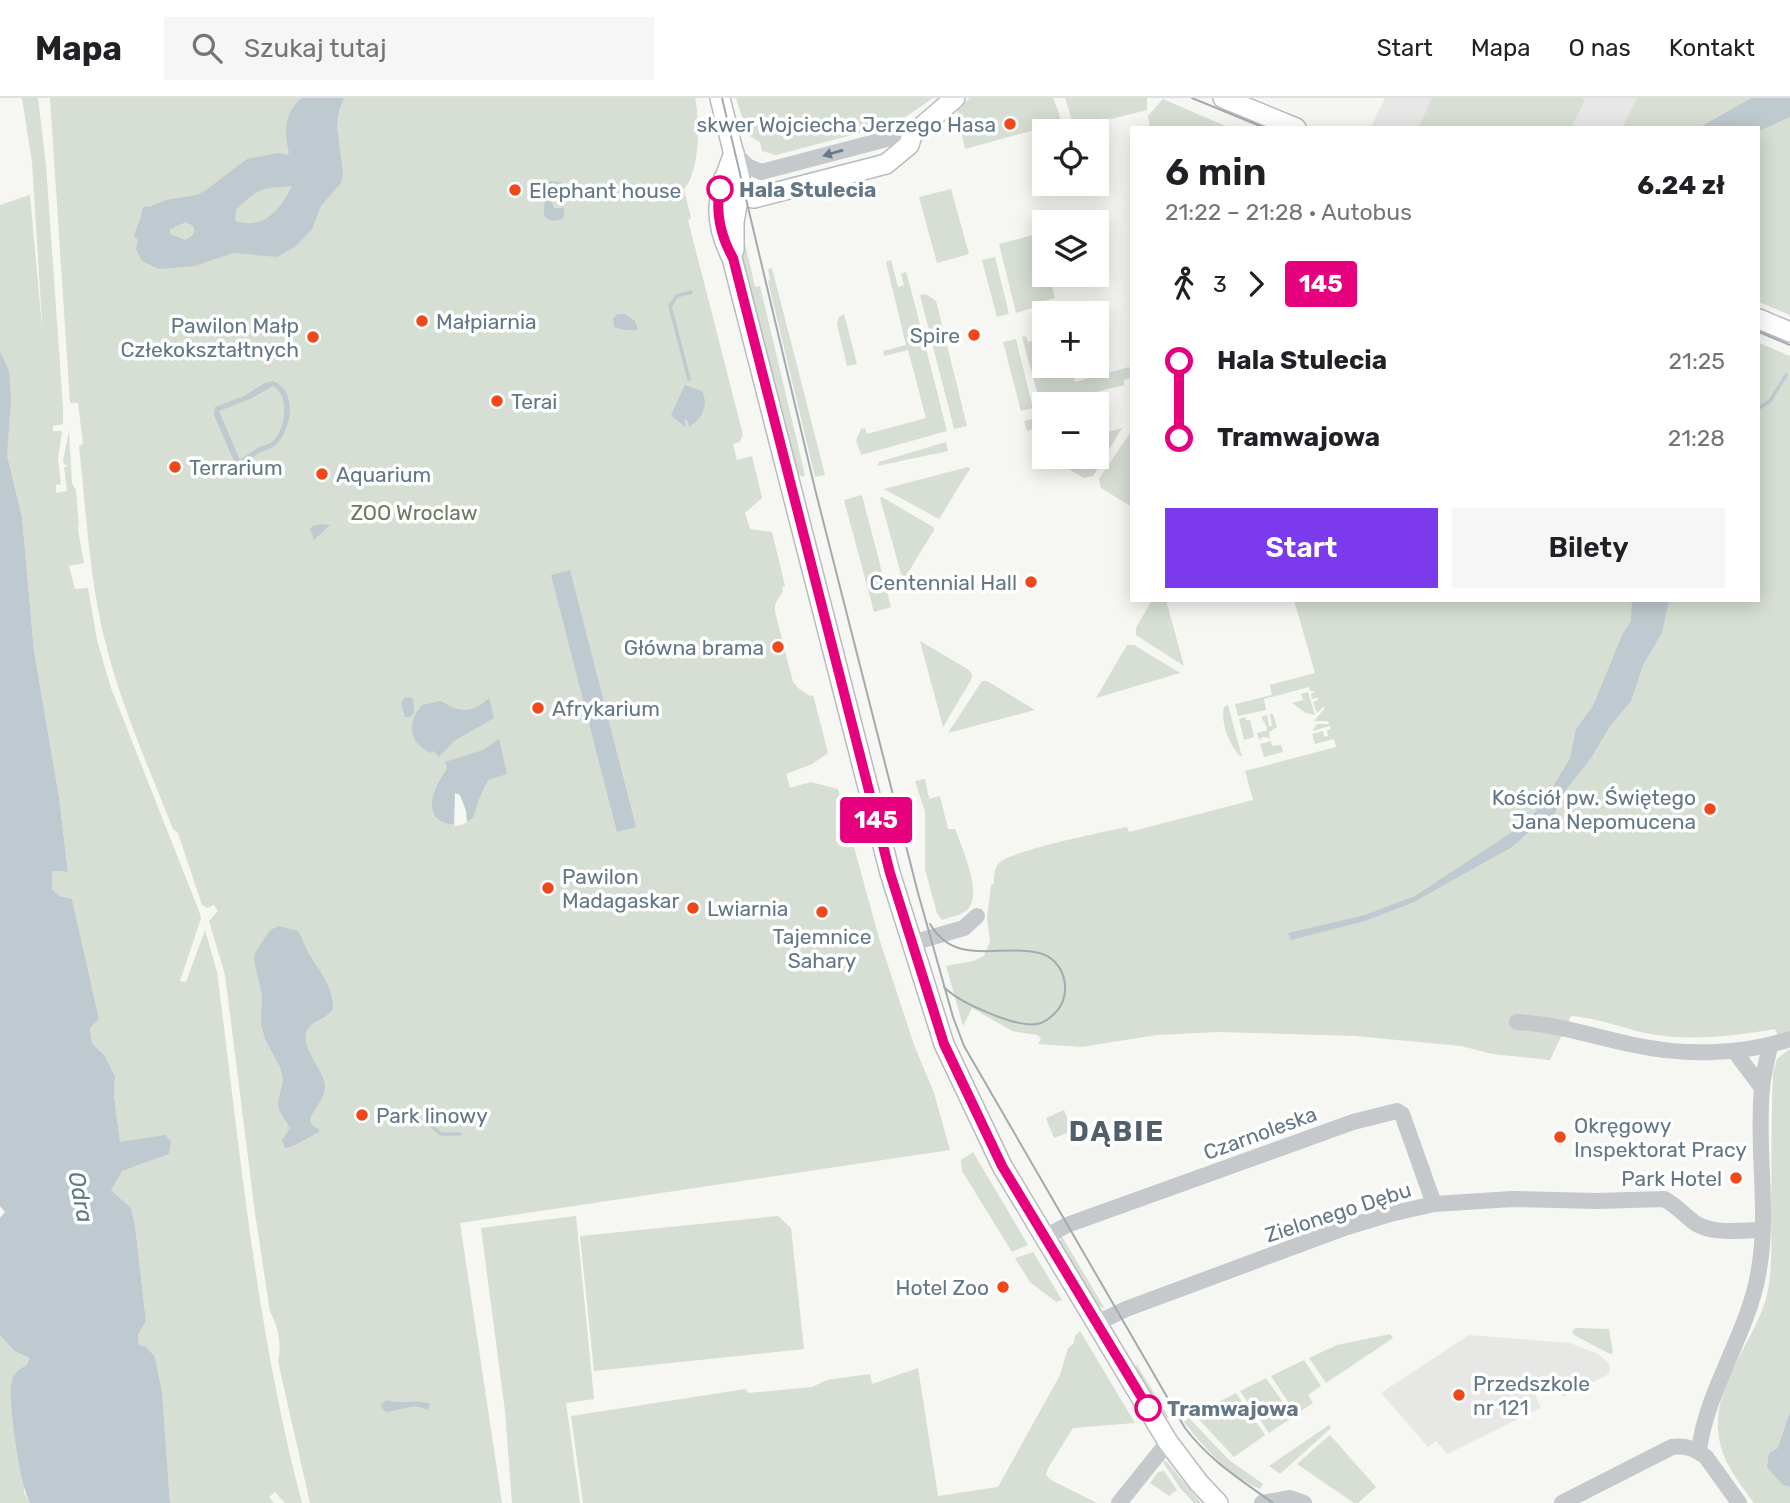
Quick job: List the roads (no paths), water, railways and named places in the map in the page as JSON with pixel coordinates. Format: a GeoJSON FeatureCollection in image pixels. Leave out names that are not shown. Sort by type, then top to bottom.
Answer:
{"type":"FeatureCollection","features":[{"type":"Feature","properties":{"kind":"main road"},"geometry":{"type":"LineString","coordinates":[[720,98],[740,179],[734,222],[733,258]]}},
{"type":"Feature","properties":{"kind":"main road"},"geometry":{"type":"LineString","coordinates":[[724,178],[739,195],[754,198],[883,165],[909,145],[912,135],[955,98]]}},
{"type":"Feature","properties":{"kind":"main road"},"geometry":{"type":"LineString","coordinates":[[1231,99],[1292,126]]}},
{"type":"Feature","properties":{"kind":"main road"},"geometry":{"type":"LineString","coordinates":[[734,153],[718,200],[719,218],[733,258],[890,873],[932,1009],[958,1078],[1002,1166],[1168,1442],[1218,1503]]}},
{"type":"Feature","properties":{"kind":"main road"},"geometry":{"type":"LineString","coordinates":[[1760,319],[1790,332]]}},
{"type":"Feature","properties":{"kind":"street"},"geometry":{"type":"LineString","coordinates":[[734,153],[751,169],[765,172],[902,135],[912,135]]}},
{"type":"Feature","properties":{"kind":"street"},"geometry":{"type":"LineString","coordinates":[[912,943],[964,928],[977,916]]}},
{"type":"Feature","properties":{"kind":"street"},"geometry":{"type":"LineString","coordinates":[[1517,1022],[1577,1031],[1635,1046],[1669,1050],[1735,1052],[1770,1046],[1790,1039]]}},
{"type":"Feature","properties":{"kind":"street"},"geometry":{"type":"LineString","coordinates":[[1699,1451],[1701,1436],[1722,1374],[1752,1300],[1760,1262],[1762,1088],[1770,1046]]}},
{"type":"Feature","properties":{"kind":"street"},"geometry":{"type":"LineString","coordinates":[[1735,1052],[1762,1088]]}},
{"type":"Feature","properties":{"kind":"street","name":"Czarnoleska"},"geometry":{"type":"LineString","coordinates":[[1045,1237],[1067,1226],[1274,1150],[1353,1122],[1397,1111],[1402,1114],[1434,1204]]}},
{"type":"Feature","properties":{"kind":"street","name":"Zielonego Dębu"},"geometry":{"type":"LineString","coordinates":[[1097,1324],[1126,1308],[1347,1227],[1434,1204],[1512,1199],[1664,1199],[1708,1229],[1762,1230]]}},
{"type":"Feature","properties":{"kind":"street"},"geometry":{"type":"LineString","coordinates":[[1119,1503],[1168,1442]]}},
{"type":"Feature","properties":{"kind":"street"},"geometry":{"type":"LineString","coordinates":[[1562,1503],[1672,1447],[1686,1446],[1699,1451],[1709,1461],[1738,1503]]}},
{"type":"Feature","properties":{"kind":"street"},"geometry":{"type":"LineString","coordinates":[[1262,1503],[1290,1498],[1304,1503]]}},
{"type":"Feature","properties":{"kind":"water"},"geometry":{"type":"Polygon","coordinates":[[[301,98],[344,98],[337,126],[343,174],[341,183],[321,206],[312,229],[295,247],[277,257],[233,253],[195,266],[159,269],[142,261],[136,249],[138,240],[134,236],[142,208],[166,200],[197,195],[247,159],[278,153],[287,155],[288,117],[301,98]],[[292,186],[255,193],[236,210],[235,221],[254,223],[270,216],[292,186]],[[186,222],[170,229],[170,234],[185,240],[192,236],[195,231],[193,226],[186,222]]]}},
{"type":"Feature","properties":{"kind":"water"},"geometry":{"type":"Polygon","coordinates":[[[1751,98],[1790,98],[1790,117],[1760,131],[1760,126],[1702,126],[1751,98]]]}},
{"type":"Feature","properties":{"kind":"water"},"geometry":{"type":"Polygon","coordinates":[[[545,181],[563,182],[562,190],[554,192],[552,202],[554,208],[564,208],[564,217],[559,220],[544,216],[545,181]]]}},
{"type":"Feature","properties":{"kind":"water"},"geometry":{"type":"Polygon","coordinates":[[[618,314],[625,314],[635,321],[638,330],[614,327],[613,318],[618,314]]]}},
{"type":"Feature","properties":{"kind":"water","name":"Odra"},"geometry":{"type":"Polygon","coordinates":[[[0,351],[9,371],[11,398],[7,455],[22,517],[34,651],[59,797],[68,872],[52,871],[52,889],[59,896],[72,899],[99,1019],[90,1028],[92,1043],[105,1056],[115,1076],[114,1095],[120,1142],[165,1135],[171,1141],[169,1154],[122,1171],[111,1190],[131,1208],[135,1225],[146,1321],[138,1335],[139,1345],[146,1347],[155,1357],[162,1392],[170,1503],[30,1503],[16,1446],[12,1382],[15,1373],[26,1366],[30,1358],[14,1351],[0,1335],[0,1218],[5,1212],[0,1206],[0,351]]]}},
{"type":"Feature","properties":{"kind":"water"},"geometry":{"type":"Polygon","coordinates":[[[273,381],[281,386],[289,400],[289,418],[283,436],[272,448],[236,466],[214,415],[215,407],[244,396],[273,381]],[[273,386],[250,399],[219,411],[240,460],[271,442],[281,428],[284,404],[273,386]]]}},
{"type":"Feature","properties":{"kind":"water"},"geometry":{"type":"Polygon","coordinates":[[[685,385],[702,391],[705,401],[701,416],[689,427],[685,419],[685,427],[671,415],[685,385]]]}},
{"type":"Feature","properties":{"kind":"water"},"geometry":{"type":"Polygon","coordinates":[[[321,524],[330,525],[314,540],[310,529],[321,524]]]}},
{"type":"Feature","properties":{"kind":"water"},"geometry":{"type":"Polygon","coordinates":[[[570,570],[636,827],[617,832],[551,575],[570,570]]]}},
{"type":"Feature","properties":{"kind":"water"},"geometry":{"type":"Polygon","coordinates":[[[1632,602],[1669,602],[1662,633],[1643,665],[1631,701],[1610,726],[1591,758],[1565,791],[1553,817],[1542,821],[1512,847],[1414,902],[1365,921],[1291,940],[1288,933],[1365,915],[1415,896],[1527,822],[1547,797],[1570,758],[1576,729],[1593,706],[1623,633],[1631,621],[1632,602]]]}},
{"type":"Feature","properties":{"kind":"water"},"geometry":{"type":"Polygon","coordinates":[[[404,698],[413,699],[414,713],[405,717],[401,703],[404,698]]]}},
{"type":"Feature","properties":{"kind":"water"},"geometry":{"type":"Polygon","coordinates":[[[489,698],[494,718],[454,741],[439,757],[434,751],[430,753],[423,748],[414,738],[412,725],[422,705],[441,701],[454,708],[466,710],[477,707],[489,698]]]}},
{"type":"Feature","properties":{"kind":"water"},"geometry":{"type":"Polygon","coordinates":[[[499,739],[507,774],[488,780],[473,818],[457,824],[442,822],[436,817],[432,803],[435,790],[447,768],[445,762],[483,750],[499,739]]]}},
{"type":"Feature","properties":{"kind":"water"},"geometry":{"type":"Polygon","coordinates":[[[279,926],[298,931],[328,985],[333,1009],[311,1025],[306,1031],[305,1039],[325,1086],[323,1096],[310,1121],[319,1132],[285,1148],[282,1140],[290,1128],[279,1110],[278,1102],[283,1080],[261,1024],[262,995],[254,960],[255,953],[270,930],[279,926]]]}},
{"type":"Feature","properties":{"kind":"water"},"geometry":{"type":"Polygon","coordinates":[[[386,1400],[430,1404],[428,1410],[415,1406],[387,1412],[381,1405],[386,1400]]]}},
{"type":"Feature","properties":{"kind":"water"},"geometry":{"type":"Polygon","coordinates":[[[1790,1412],[1790,1487],[1783,1485],[1767,1467],[1769,1453],[1778,1448],[1790,1412]]]}},
{"type":"Feature","properties":{"kind":"waterway"},"geometry":{"type":"LineString","coordinates":[[689,379],[670,306],[677,296],[691,292]]}},
{"type":"Feature","properties":{"kind":"waterway"},"geometry":{"type":"LineString","coordinates":[[1760,407],[1770,401],[1786,375]]}},
{"type":"Feature","properties":{"kind":"waterway"},"geometry":{"type":"LineString","coordinates":[[408,1110],[415,1119],[428,1123],[441,1134],[460,1134]]}},
{"type":"Feature","properties":{"kind":"tram line"},"geometry":{"type":"LineString","coordinates":[[722,98],[816,493],[918,893],[953,1017],[964,1046],[1185,1428],[1215,1460],[1273,1503]]}},
{"type":"Feature","properties":{"kind":"tram line"},"geometry":{"type":"LineString","coordinates":[[1192,98],[1260,126]]}},
{"type":"Feature","properties":{"kind":"tram line"},"geometry":{"type":"LineString","coordinates":[[1760,332],[1790,345]]}},
{"type":"Feature","properties":{"kind":"tram line"},"geometry":{"type":"LineString","coordinates":[[930,924],[953,946],[966,950],[1024,951],[1048,957],[1060,970],[1065,987],[1061,1005],[1055,1013],[1037,1024],[1016,1022],[988,1013],[961,1000],[944,987]]}},
{"type":"Feature","properties":{"kind":"place","name":"skwer Wojciecha Jerzego Hasa"},"geometry":{"type":"Point","coordinates":[1010,124]}},
{"type":"Feature","properties":{"kind":"place","name":"Hala Stulecia"},"geometry":{"type":"Point","coordinates":[720,189]}},
{"type":"Feature","properties":{"kind":"place","name":"Elephant house"},"geometry":{"type":"Point","coordinates":[515,190]}},
{"type":"Feature","properties":{"kind":"place","name":"Małpiarnia"},"geometry":{"type":"Point","coordinates":[422,321]}},
{"type":"Feature","properties":{"kind":"place","name":"Spire"},"geometry":{"type":"Point","coordinates":[974,335]}},
{"type":"Feature","properties":{"kind":"place","name":"Pawilon Małp Człekokształtnych"},"geometry":{"type":"Point","coordinates":[313,337]}},
{"type":"Feature","properties":{"kind":"place","name":"Terai"},"geometry":{"type":"Point","coordinates":[497,401]}},
{"type":"Feature","properties":{"kind":"place","name":"Terrarium"},"geometry":{"type":"Point","coordinates":[175,467]}},
{"type":"Feature","properties":{"kind":"place","name":"Aquarium"},"geometry":{"type":"Point","coordinates":[322,474]}},
{"type":"Feature","properties":{"kind":"place","name":"Centennial Hall"},"geometry":{"type":"Point","coordinates":[1031,582]}},
{"type":"Feature","properties":{"kind":"place","name":"Główna brama"},"geometry":{"type":"Point","coordinates":[778,647]}},
{"type":"Feature","properties":{"kind":"place","name":"Afrykarium"},"geometry":{"type":"Point","coordinates":[538,708]}},
{"type":"Feature","properties":{"kind":"place","name":"Kościół pw. Świętego Jana Nepomucena"},"geometry":{"type":"Point","coordinates":[1710,809]}},
{"type":"Feature","properties":{"kind":"place","name":"Pawilon Madagaskar"},"geometry":{"type":"Point","coordinates":[548,888]}},
{"type":"Feature","properties":{"kind":"place","name":"Lwiarnia"},"geometry":{"type":"Point","coordinates":[693,908]}},
{"type":"Feature","properties":{"kind":"place","name":"Tajemnice Sahary"},"geometry":{"type":"Point","coordinates":[822,912]}},
{"type":"Feature","properties":{"kind":"place","name":"Park linowy"},"geometry":{"type":"Point","coordinates":[362,1115]}},
{"type":"Feature","properties":{"kind":"place","name":"Okręgowy Inspektorat Pracy"},"geometry":{"type":"Point","coordinates":[1560,1137]}},
{"type":"Feature","properties":{"kind":"place","name":"Park Hotel"},"geometry":{"type":"Point","coordinates":[1736,1178]}},
{"type":"Feature","properties":{"kind":"place","name":"Hotel Zoo"},"geometry":{"type":"Point","coordinates":[1003,1287]}},
{"type":"Feature","properties":{"kind":"place","name":"Przedszkole nr 121"},"geometry":{"type":"Point","coordinates":[1459,1395]}},
{"type":"Feature","properties":{"kind":"place","name":"Tramwajowa"},"geometry":{"type":"Point","coordinates":[1148,1408]}},
{"type":"Feature","properties":{"kind":"district","name":"DĄBIE"},"geometry":{"type":"Point","coordinates":[1117,1131]}},
{"type":"Feature","properties":{"kind":"park label","name":"ZOO Wroclaw"},"geometry":{"type":"Point","coordinates":[414,512]}}]}
